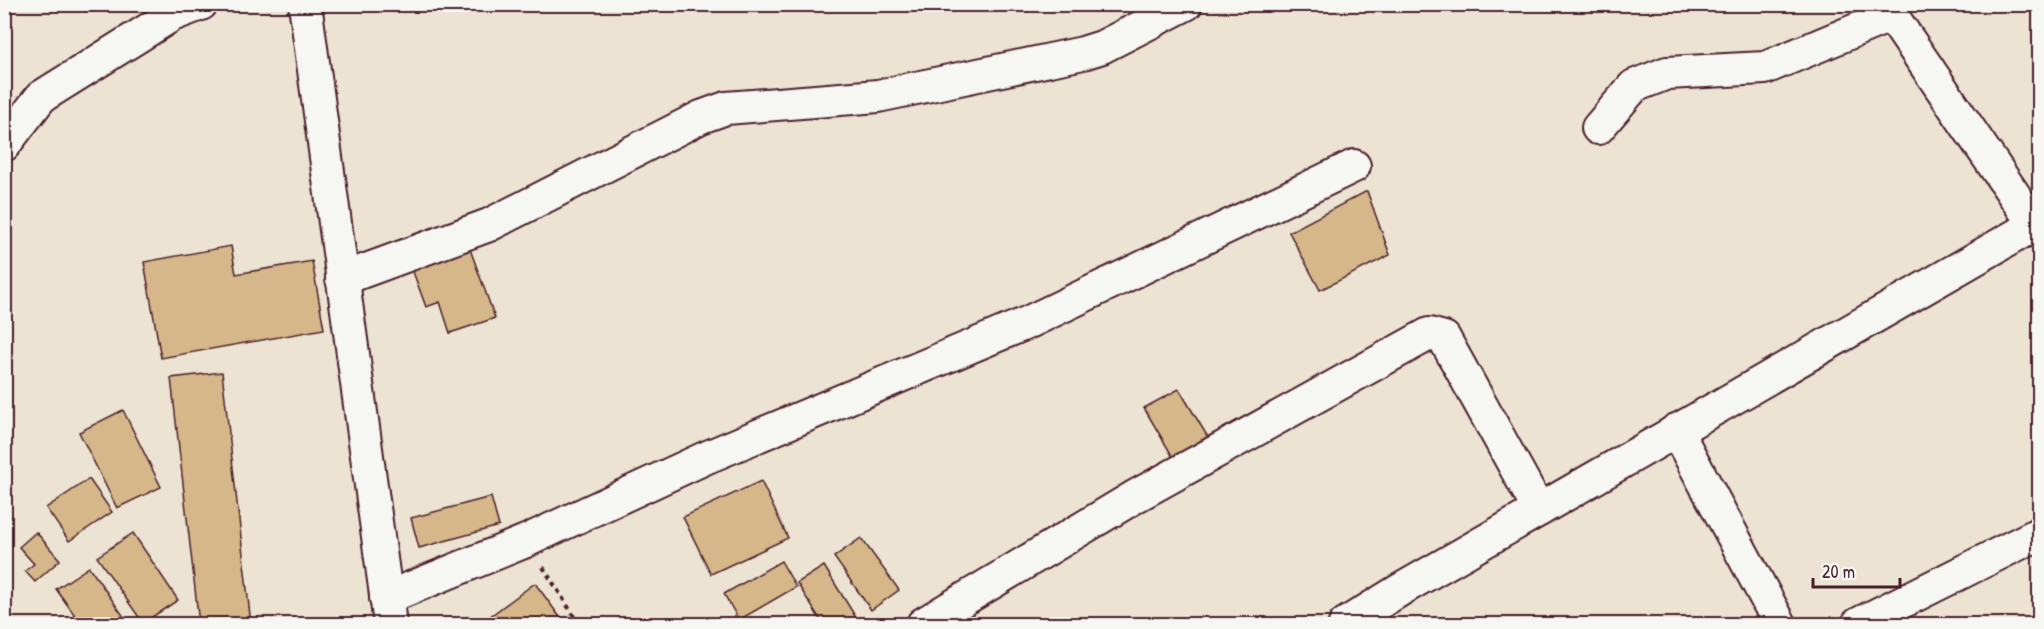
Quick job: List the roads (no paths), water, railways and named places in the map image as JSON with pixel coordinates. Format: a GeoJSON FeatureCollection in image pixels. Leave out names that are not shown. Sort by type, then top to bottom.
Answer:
{"type":"FeatureCollection","features":[{"type":"Feature","properties":{"kind":"street"},"geometry":{"type":"LineString","coordinates":[[4,145],[41,97],[172,15],[201,4]]}},
{"type":"Feature","properties":{"kind":"street"},"geometry":{"type":"LineString","coordinates":[[305,4],[388,611],[526,541],[705,459],[1029,322],[1354,166]]}},
{"type":"Feature","properties":{"kind":"street"},"geometry":{"type":"LineString","coordinates":[[342,279],[489,225],[701,117],[726,108],[878,96],[1083,53],[1102,47],[1186,4]]}},
{"type":"Feature","properties":{"kind":"street"},"geometry":{"type":"LineString","coordinates":[[1345,624],[1676,430],[2037,229],[1888,10],[1765,68],[1667,73],[1634,86],[1598,128]]}},
{"type":"Feature","properties":{"kind":"street"},"geometry":{"type":"LineString","coordinates":[[923,624],[1136,496],[1429,334],[1444,338],[1539,510]]}},
{"type":"Feature","properties":{"kind":"street"},"geometry":{"type":"LineString","coordinates":[[1676,430],[1780,624]]}},
{"type":"Feature","properties":{"kind":"street"},"geometry":{"type":"LineString","coordinates":[[1857,624],[2040,533]]}}]}
